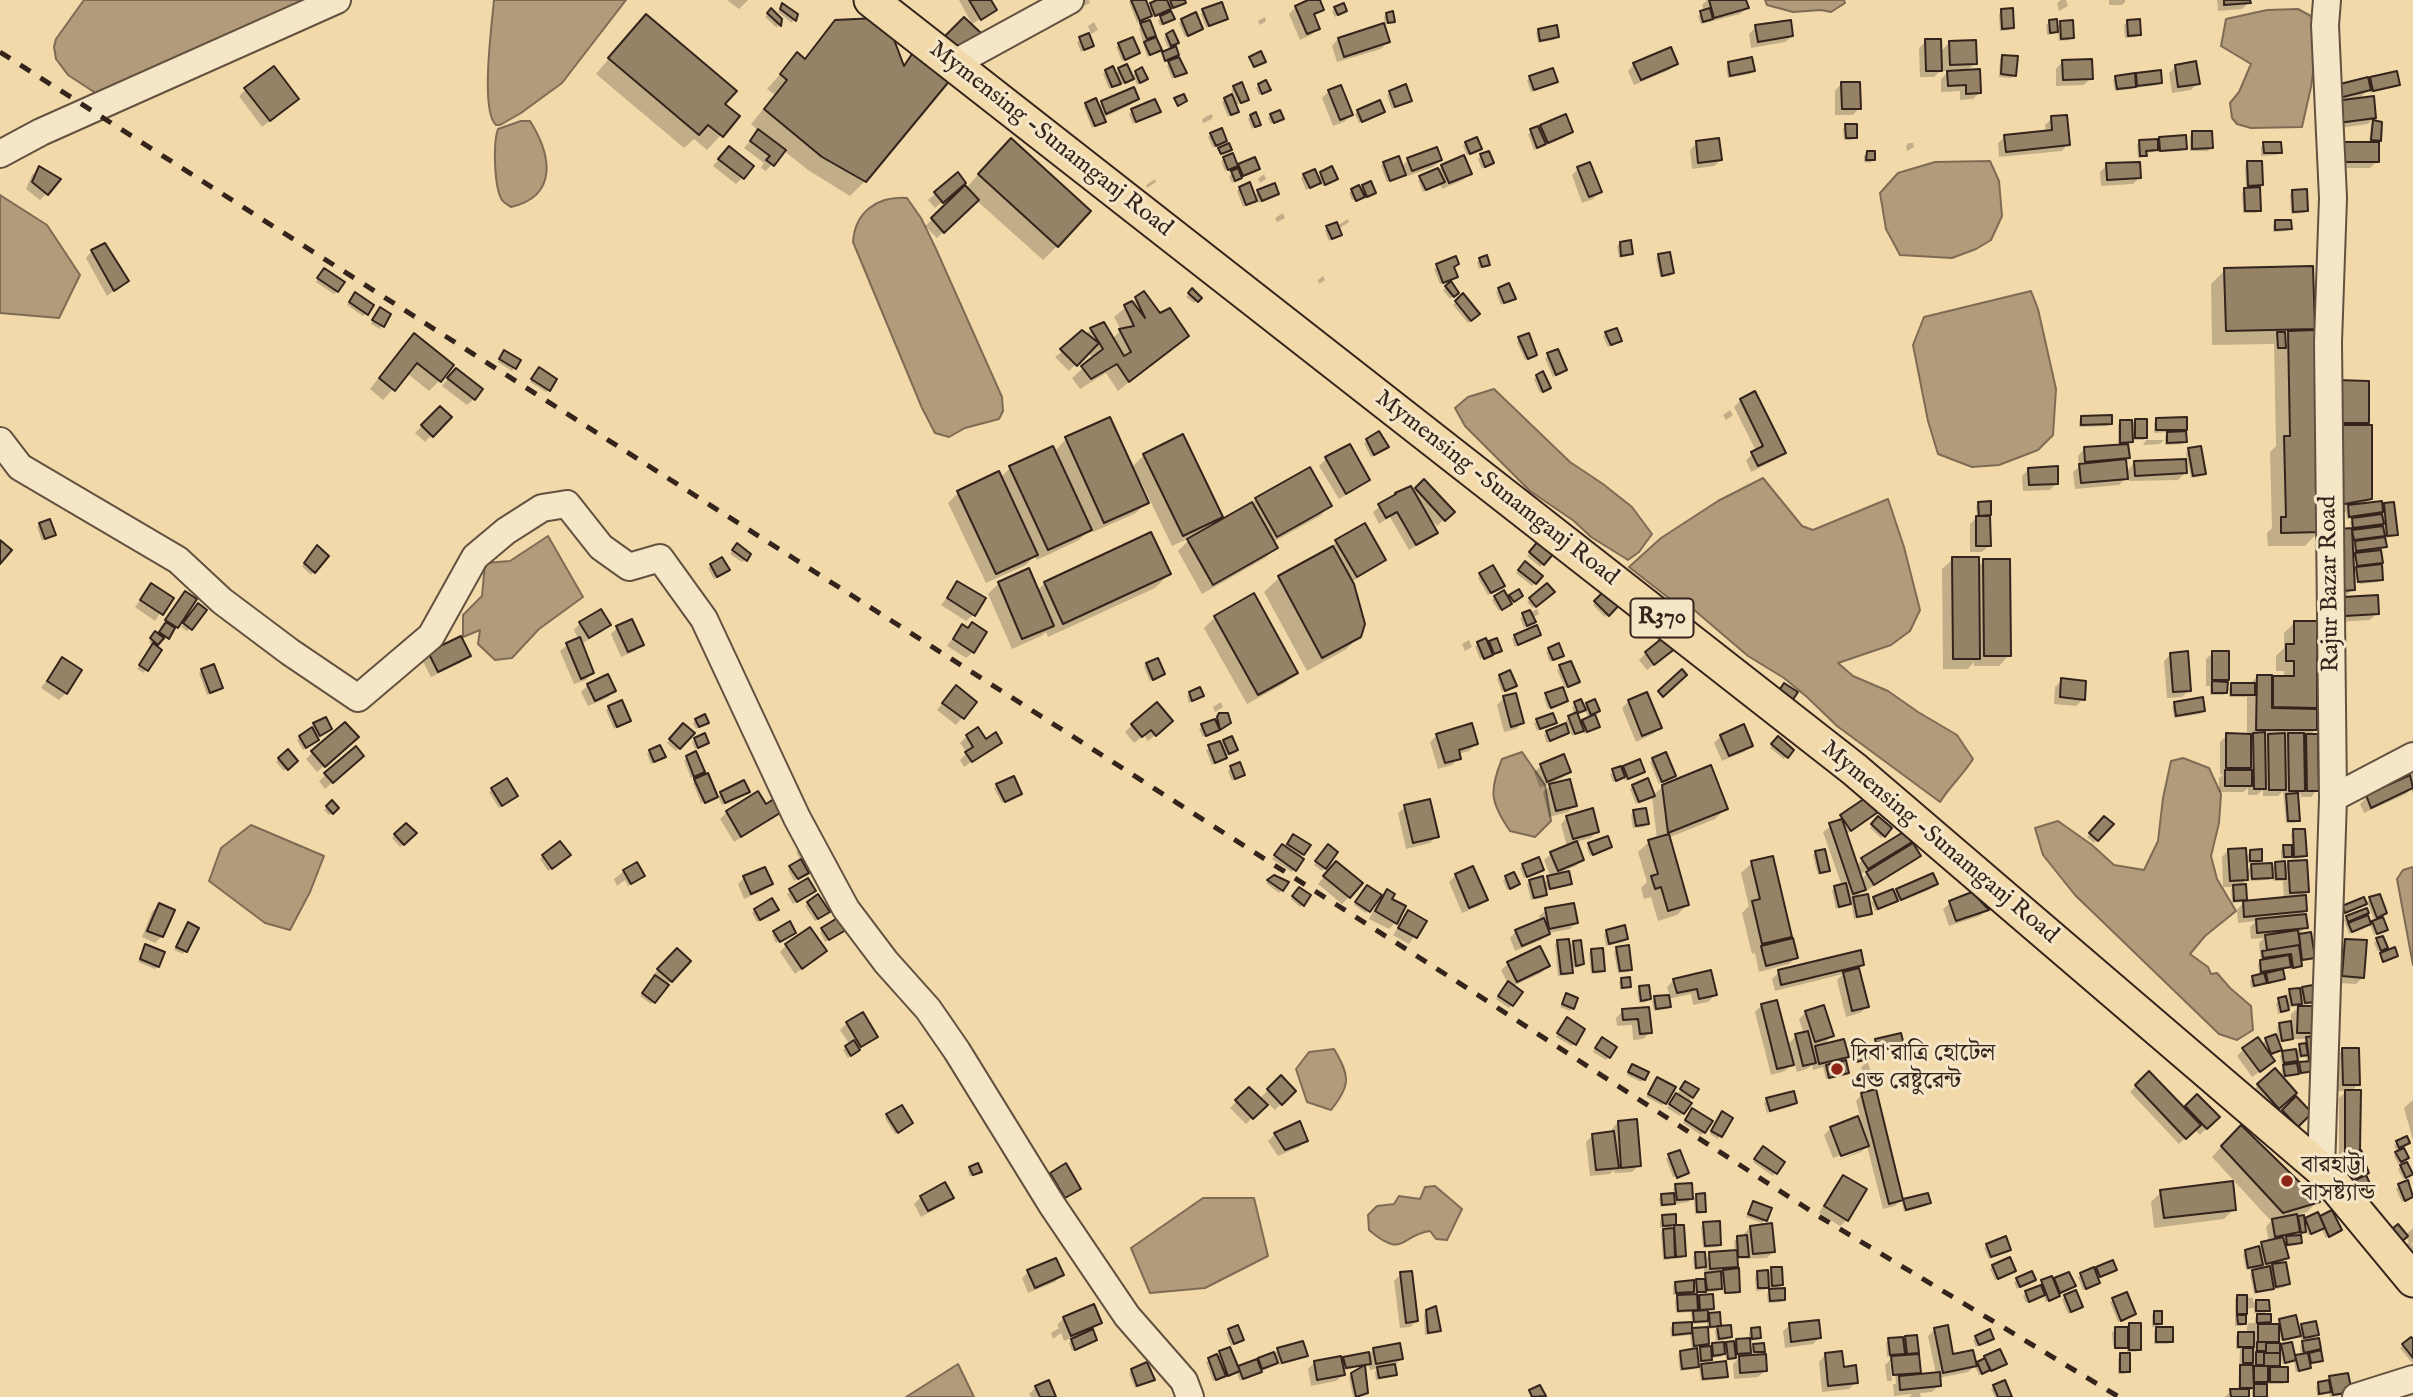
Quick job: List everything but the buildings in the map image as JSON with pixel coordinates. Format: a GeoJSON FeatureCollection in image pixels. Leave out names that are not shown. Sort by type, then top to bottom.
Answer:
{"type":"FeatureCollection","features":[{"type":"Feature","properties":{"kind":"main road","name":"Mymensing -Sunamganj Road"},"geometry":{"type":"LineString","coordinates":[[871,0],[1854,769],[2321,1169],[2413,1280]]}},
{"type":"Feature","properties":{"kind":"street"},"geometry":{"type":"LineString","coordinates":[[0,154],[41,132],[337,0]]}},
{"type":"Feature","properties":{"kind":"street"},"geometry":{"type":"LineString","coordinates":[[953,64],[1070,0]]}},
{"type":"Feature","properties":{"kind":"street","name":"Rajur Bazar Road"},"geometry":{"type":"LineString","coordinates":[[2321,1169],[2333,798],[2328,342],[2333,198],[2325,24],[2327,0]]}},
{"type":"Feature","properties":{"kind":"street"},"geometry":{"type":"LineString","coordinates":[[0,441],[20,467],[178,560],[232,608],[358,698],[431,636],[475,557],[506,531],[542,508],[567,504],[601,547],[629,567],[660,558],[704,619],[797,818],[852,917],[886,962],[928,1009],[1052,1205],[1127,1315],[1184,1381],[1190,1397]]}},
{"type":"Feature","properties":{"kind":"street"},"geometry":{"type":"LineString","coordinates":[[2333,798],[2413,756]]}},
{"type":"Feature","properties":{"kind":"street"},"geometry":{"type":"LineString","coordinates":[[2356,1397],[2413,1379]]}},
{"type":"Feature","properties":{"kind":"shaded area"},"geometry":{"type":"Polygon","coordinates":[[[84,0],[309,0],[97,94],[68,75],[56,59],[54,47],[56,39],[84,0]]]}},
{"type":"Feature","properties":{"kind":"shaded area"},"geometry":{"type":"Polygon","coordinates":[[[494,0],[626,0],[562,83],[521,113],[496,125],[491,117],[488,86],[494,0]]]}},
{"type":"Feature","properties":{"kind":"shaded area"},"geometry":{"type":"Polygon","coordinates":[[[1765,0],[1844,0],[1845,3],[1831,12],[1793,12],[1767,5],[1765,0]]]}},
{"type":"Feature","properties":{"kind":"shaded area"},"geometry":{"type":"Polygon","coordinates":[[[2298,9],[2320,21],[2311,87],[2302,127],[2251,128],[2237,124],[2232,118],[2230,103],[2239,92],[2251,64],[2221,46],[2226,19],[2267,10],[2298,9]]]}},
{"type":"Feature","properties":{"kind":"shaded area"},"geometry":{"type":"Polygon","coordinates":[[[521,121],[530,121],[537,134],[543,147],[546,172],[544,184],[537,194],[526,202],[511,207],[499,194],[495,144],[498,129],[521,121]]]}},
{"type":"Feature","properties":{"kind":"shaded area"},"geometry":{"type":"Polygon","coordinates":[[[1990,161],[1999,181],[2002,216],[1991,240],[1952,258],[1900,255],[1886,229],[1880,193],[1898,173],[1935,162],[1990,161]]]}},
{"type":"Feature","properties":{"kind":"shaded area"},"geometry":{"type":"Polygon","coordinates":[[[0,195],[47,225],[80,275],[59,318],[0,313],[0,195]]]}},
{"type":"Feature","properties":{"kind":"shaded area"},"geometry":{"type":"Polygon","coordinates":[[[907,198],[921,218],[936,249],[1002,397],[1003,411],[999,419],[965,428],[949,437],[935,433],[922,408],[853,242],[858,222],[870,208],[886,200],[907,198]]]}},
{"type":"Feature","properties":{"kind":"shaded area"},"geometry":{"type":"Polygon","coordinates":[[[2031,291],[2038,309],[2056,389],[2053,435],[2038,450],[1999,465],[1972,467],[1938,454],[1928,421],[1913,345],[1924,317],[2031,291]]]}},
{"type":"Feature","properties":{"kind":"shaded area"},"geometry":{"type":"Polygon","coordinates":[[[1494,389],[1570,462],[1632,507],[1652,534],[1639,552],[1628,560],[1591,537],[1574,521],[1530,491],[1465,426],[1455,408],[1468,397],[1494,389]]]}},
{"type":"Feature","properties":{"kind":"shaded area"},"geometry":{"type":"Polygon","coordinates":[[[1763,478],[1802,526],[1813,530],[1888,499],[1920,610],[1910,631],[1891,645],[1838,663],[1853,676],[1888,691],[1957,735],[1973,759],[1940,802],[1837,726],[1784,678],[1748,656],[1693,609],[1675,603],[1629,567],[1661,538],[1718,501],[1763,478]]]}},
{"type":"Feature","properties":{"kind":"shaded area"},"geometry":{"type":"Polygon","coordinates":[[[548,536],[583,597],[539,629],[512,658],[495,660],[478,644],[480,630],[463,637],[463,615],[482,596],[485,563],[510,561],[548,536]]]}},
{"type":"Feature","properties":{"kind":"shaded area"},"geometry":{"type":"Polygon","coordinates":[[[1522,752],[1545,785],[1551,821],[1535,837],[1510,831],[1495,804],[1495,780],[1502,759],[1522,752]]]}},
{"type":"Feature","properties":{"kind":"shaded area"},"geometry":{"type":"Polygon","coordinates":[[[2183,758],[2209,768],[2221,794],[2219,823],[2211,856],[2217,879],[2236,911],[2205,936],[2190,954],[2208,967],[2211,974],[2217,973],[2251,1006],[2253,1030],[2237,1040],[2219,1034],[2075,895],[2043,855],[2035,828],[2058,821],[2092,845],[2114,865],[2144,870],[2158,841],[2171,761],[2183,758]]]}},
{"type":"Feature","properties":{"kind":"shaded area"},"geometry":{"type":"Polygon","coordinates":[[[251,825],[324,856],[310,892],[290,930],[265,923],[209,881],[221,848],[251,825]]]}},
{"type":"Feature","properties":{"kind":"shaded area"},"geometry":{"type":"Polygon","coordinates":[[[2413,867],[2413,965],[2397,879],[2403,870],[2413,867]]]}},
{"type":"Feature","properties":{"kind":"shaded area"},"geometry":{"type":"Polygon","coordinates":[[[1334,1049],[1343,1066],[1346,1080],[1342,1094],[1331,1110],[1307,1102],[1296,1069],[1309,1052],[1334,1049]]]}},
{"type":"Feature","properties":{"kind":"shaded area"},"geometry":{"type":"Polygon","coordinates":[[[1435,1186],[1462,1209],[1447,1240],[1436,1239],[1430,1231],[1396,1245],[1380,1239],[1369,1230],[1368,1215],[1377,1206],[1394,1204],[1399,1196],[1420,1199],[1425,1187],[1435,1186]]]}},
{"type":"Feature","properties":{"kind":"shaded area"},"geometry":{"type":"Polygon","coordinates":[[[1203,1198],[1254,1198],[1268,1256],[1205,1288],[1150,1293],[1131,1248],[1203,1198]]]}},
{"type":"Feature","properties":{"kind":"shaded area"},"geometry":{"type":"Polygon","coordinates":[[[958,1364],[974,1397],[906,1397],[958,1364]]]}},
{"type":"Feature","properties":{"kind":"railway"},"geometry":{"type":"LineString","coordinates":[[0,52],[1467,988],[1820,1217],[2119,1397]]}},
{"type":"Feature","properties":{"kind":"place","name":"দিবা রাত্রি হোটেল এন্ড রেষ্টুরেন্ট"},"geometry":{"type":"Point","coordinates":[1837,1069]}},
{"type":"Feature","properties":{"kind":"place","name":"বারহাট্টা বাসষ্ট্যান্ড"},"geometry":{"type":"Point","coordinates":[2287,1181]}}]}
